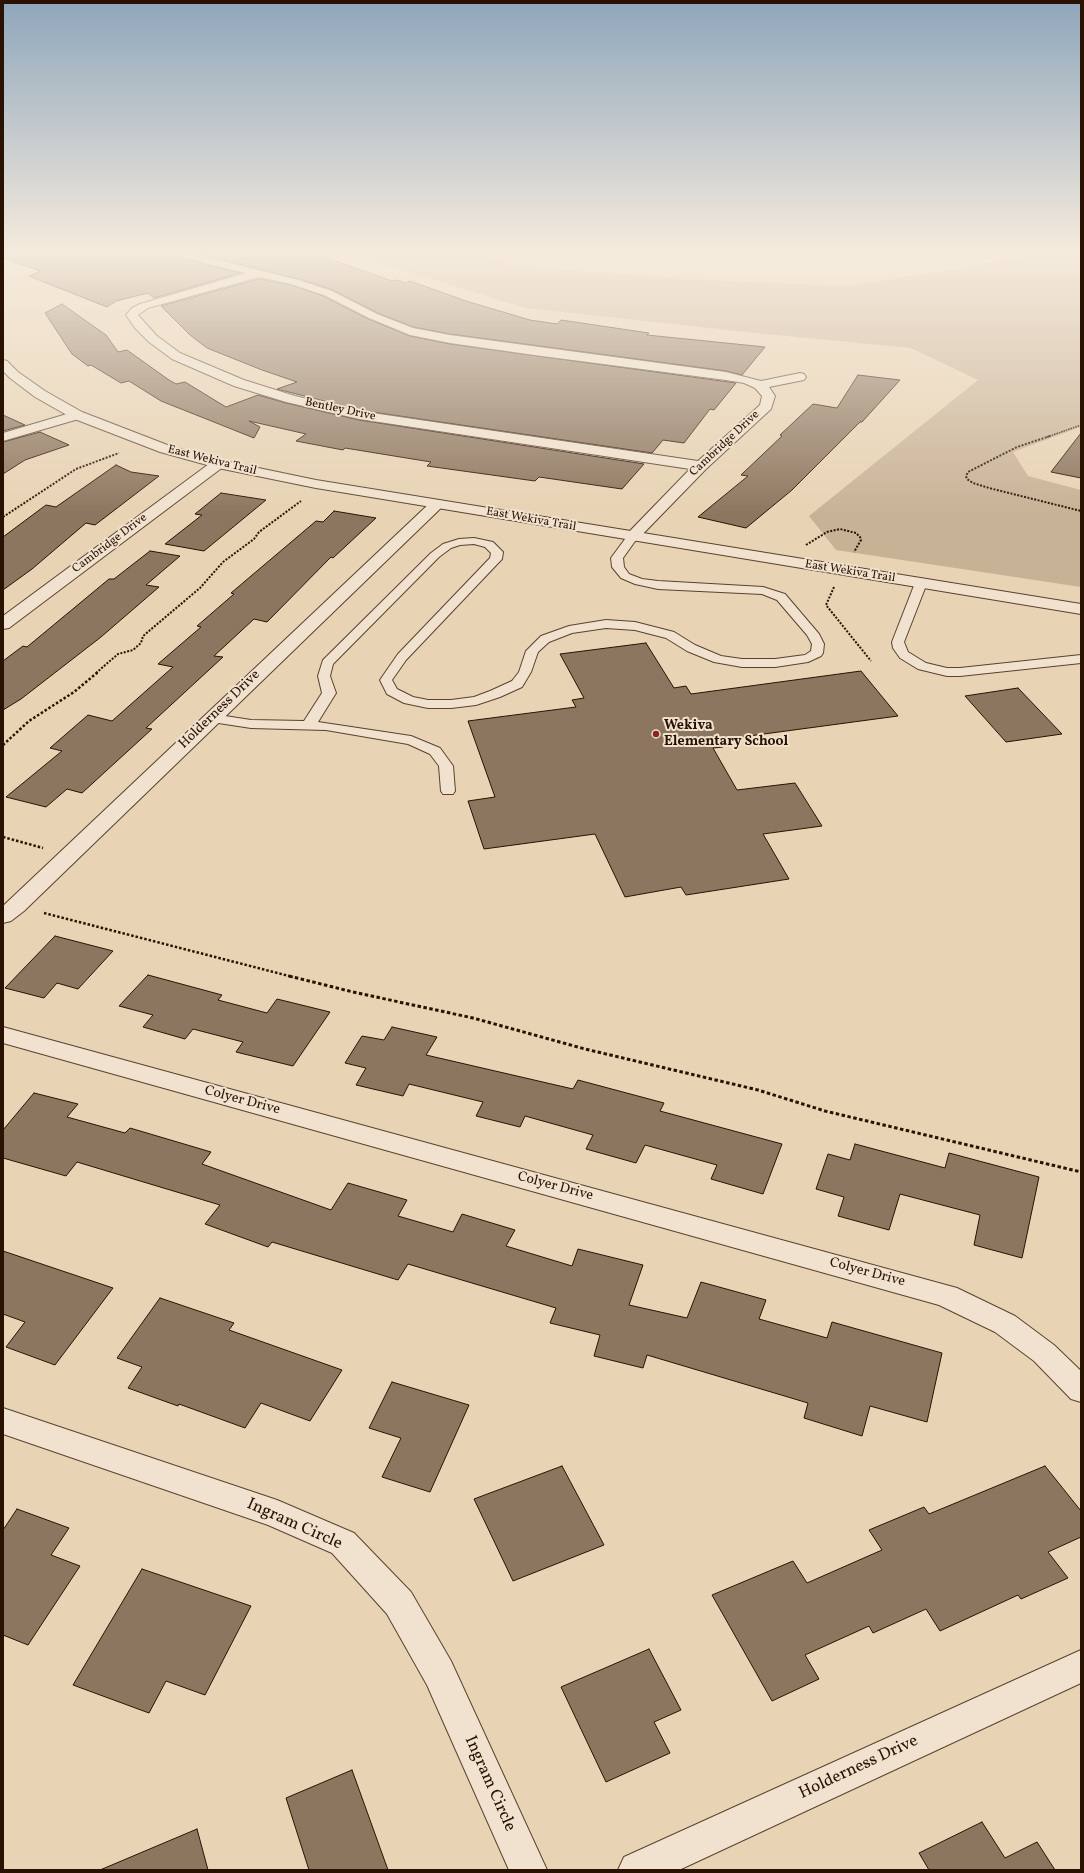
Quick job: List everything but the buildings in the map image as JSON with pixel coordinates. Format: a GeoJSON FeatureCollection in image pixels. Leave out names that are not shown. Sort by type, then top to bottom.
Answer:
{"type":"FeatureCollection","features":[{"type":"Feature","properties":{"kind":"street","name":"Bentley Drive"},"geometry":{"type":"LineString","coordinates":[[155,340],[176,356],[239,383],[291,399],[366,416],[701,466]]}},
{"type":"Feature","properties":{"kind":"street"},"geometry":{"type":"LineString","coordinates":[[466,340],[534,351],[726,376],[747,380],[760,385],[800,377]]}},
{"type":"Feature","properties":{"kind":"street","name":"East Wekiva Trail"},"geometry":{"type":"LineString","coordinates":[[3,364],[14,375],[40,394],[77,415],[120,433],[165,449],[218,464],[316,484],[632,537],[1081,609]]}},
{"type":"Feature","properties":{"kind":"street","name":"Cambridge Drive"},"geometry":{"type":"LineString","coordinates":[[632,537],[701,466],[766,406],[769,396],[760,385]]}},
{"type":"Feature","properties":{"kind":"street"},"geometry":{"type":"LineString","coordinates":[[3,437],[77,415]]}},
{"type":"Feature","properties":{"kind":"street","name":"Cambridge Drive"},"geometry":{"type":"LineString","coordinates":[[3,624],[218,464]]}},
{"type":"Feature","properties":{"kind":"street","name":"Holderness Drive"},"geometry":{"type":"LineString","coordinates":[[10,911],[437,504]]}},
{"type":"Feature","properties":{"kind":"street","name":"Colyer Drive"},"geometry":{"type":"LineString","coordinates":[[3,1035],[948,1296],[1005,1324],[1044,1353],[1081,1390]]}},
{"type":"Feature","properties":{"kind":"street","name":"Ingram Circle"},"geometry":{"type":"LineString","coordinates":[[3,1421],[277,1514],[343,1543],[399,1603],[438,1673],[528,1870]]}},
{"type":"Feature","properties":{"kind":"street","name":"Holderness Drive"},"geometry":{"type":"LineString","coordinates":[[637,1870],[1081,1666]]}},
{"type":"Feature","properties":{"kind":"lane"},"geometry":{"type":"LineString","coordinates":[[308,726],[329,693],[324,676],[327,663],[435,555],[448,546],[459,542],[474,541],[489,544],[497,552],[496,559],[402,657],[386,680],[392,691],[409,700],[428,704],[451,704],[476,701],[495,694],[517,684],[525,672],[532,650],[545,639],[569,630],[606,624],[635,626],[670,635],[691,648],[718,659],[742,663],[775,663],[808,658],[817,653],[818,644],[812,634],[781,597],[763,591],[658,586],[639,582],[625,576],[618,567],[617,558],[632,537]]}},
{"type":"Feature","properties":{"kind":"lane"},"geometry":{"type":"LineString","coordinates":[[921,583],[898,642],[899,648],[904,655],[922,666],[940,671],[960,672],[1081,659]]}},
{"type":"Feature","properties":{"kind":"lane"},"geometry":{"type":"LineString","coordinates":[[212,718],[251,724],[334,727],[411,740],[435,751],[446,766],[448,791]]}},
{"type":"Feature","properties":{"kind":"path"},"geometry":{"type":"LineString","coordinates":[[1081,425],[1017,447],[968,472],[966,476],[967,480],[978,485],[1081,511]]}},
{"type":"Feature","properties":{"kind":"path"},"geometry":{"type":"LineString","coordinates":[[3,517],[76,469],[119,453]]}},
{"type":"Feature","properties":{"kind":"path"},"geometry":{"type":"LineString","coordinates":[[3,745],[29,721],[74,692],[118,654],[133,650],[141,643],[143,636],[200,588],[223,562],[254,539],[259,532],[294,508],[302,500]]}},
{"type":"Feature","properties":{"kind":"path"},"geometry":{"type":"LineString","coordinates":[[802,550],[811,541],[833,530],[840,529],[856,534],[860,537],[858,546],[852,554]]}},
{"type":"Feature","properties":{"kind":"path"},"geometry":{"type":"LineString","coordinates":[[835,585],[826,605],[871,660]]}},
{"type":"Feature","properties":{"kind":"path"},"geometry":{"type":"LineString","coordinates":[[3,837],[20,843],[69,854]]}},
{"type":"Feature","properties":{"kind":"path"},"geometry":{"type":"LineString","coordinates":[[10,911],[138,935],[353,992],[473,1018],[585,1049],[758,1090],[825,1111],[1081,1172]]}},
{"type":"Feature","properties":{"kind":"shaded area"},"geometry":{"type":"Polygon","coordinates":[[[832,340],[1081,340],[1081,427],[1013,452],[1028,476],[1081,490],[1081,587],[836,550],[809,516],[978,380],[911,348],[832,340]]]}},
{"type":"Feature","properties":{"kind":"place","name":"Wekiva Elementary School"},"geometry":{"type":"Point","coordinates":[656,734]}}]}
